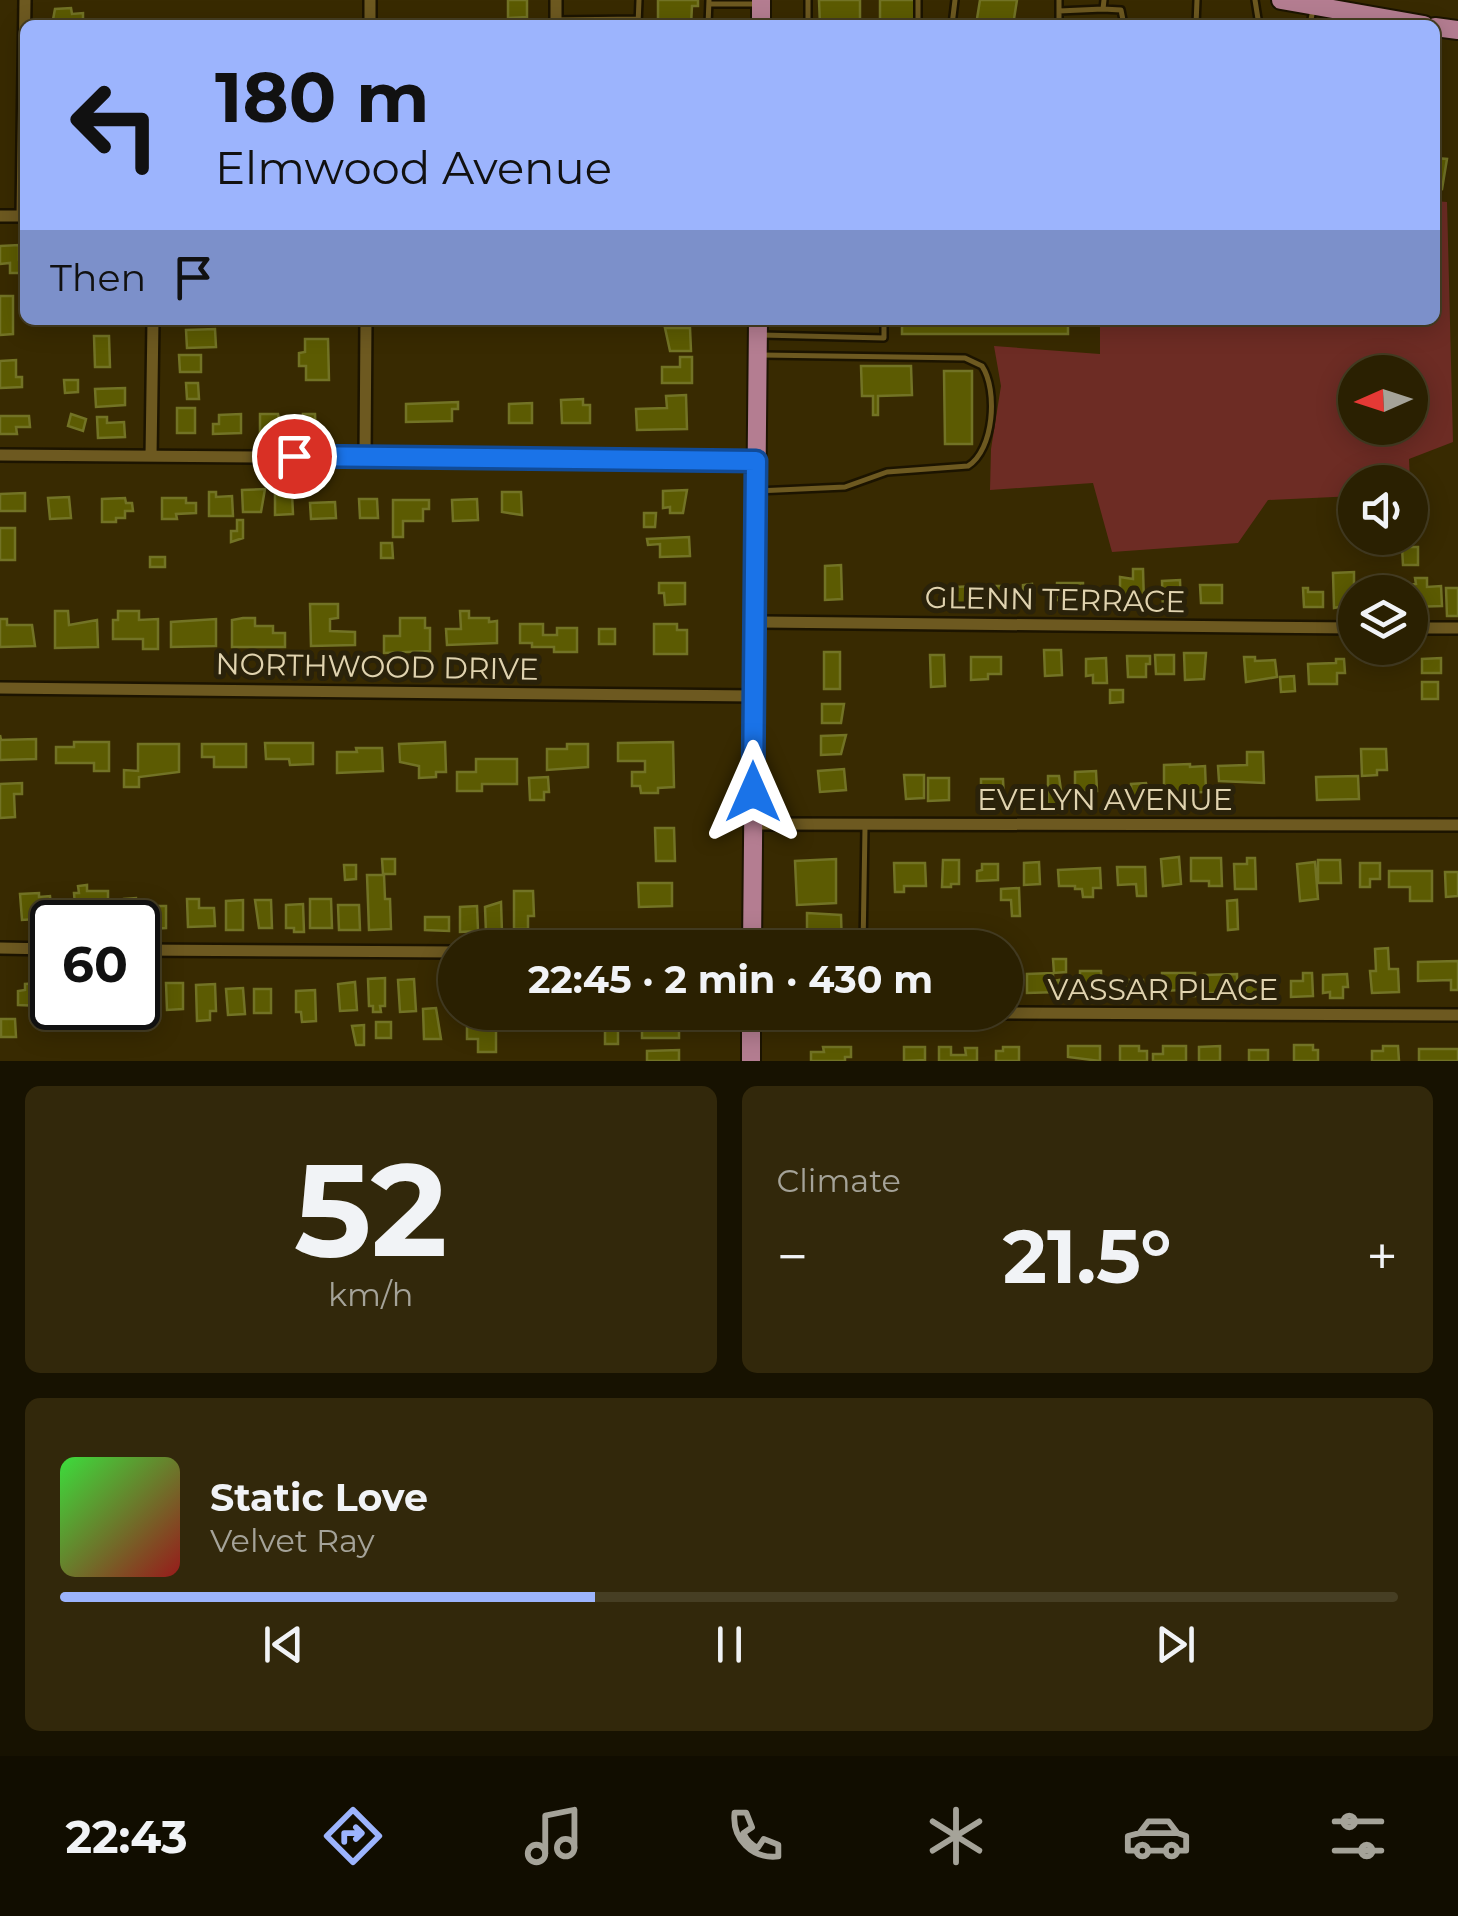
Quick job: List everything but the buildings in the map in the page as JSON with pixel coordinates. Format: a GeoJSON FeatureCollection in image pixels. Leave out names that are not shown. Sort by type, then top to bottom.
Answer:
{"type":"FeatureCollection","features":[{"type":"Feature","properties":{"kind":"main road"},"geometry":{"type":"LineString","coordinates":[[1280,0],[1360,20]]}},
{"type":"Feature","properties":{"kind":"main road"},"geometry":{"type":"LineString","coordinates":[[752,930],[758,327]]}},
{"type":"Feature","properties":{"kind":"main road"},"geometry":{"type":"LineString","coordinates":[[751,1061],[752,1030]]}},
{"type":"Feature","properties":{"kind":"street"},"geometry":{"type":"LineString","coordinates":[[151,456],[153,325]]}},
{"type":"Feature","properties":{"kind":"street"},"geometry":{"type":"LineString","coordinates":[[365,456],[366,325]]}},
{"type":"Feature","properties":{"kind":"street"},"geometry":{"type":"LineString","coordinates":[[0,456],[756,461]]}},
{"type":"Feature","properties":{"kind":"street","name":"GLENN TERRACE"},"geometry":{"type":"LineString","coordinates":[[755,622],[1338,628]]}},
{"type":"Feature","properties":{"kind":"street"},"geometry":{"type":"LineString","coordinates":[[1428,628],[1458,628]]}},
{"type":"Feature","properties":{"kind":"street","name":"NORTHWOOD DRIVE"},"geometry":{"type":"LineString","coordinates":[[0,688],[754,696]]}},
{"type":"Feature","properties":{"kind":"street","name":"EVELYN AVENUE"},"geometry":{"type":"LineString","coordinates":[[753,824],[1458,824]]}},
{"type":"Feature","properties":{"kind":"street"},"geometry":{"type":"LineString","coordinates":[[0,948],[30,949]]}},
{"type":"Feature","properties":{"kind":"street"},"geometry":{"type":"LineString","coordinates":[[160,950],[438,952]]}},
{"type":"Feature","properties":{"kind":"street","name":"VASSAR PLACE"},"geometry":{"type":"LineString","coordinates":[[1023,1013],[1458,1016]]}},
{"type":"Feature","properties":{"kind":"lane"},"geometry":{"type":"LineString","coordinates":[[1059,0],[1059,20]]}},
{"type":"Feature","properties":{"kind":"lane"},"geometry":{"type":"LineString","coordinates":[[1103,9],[1104,0]]}},
{"type":"Feature","properties":{"kind":"lane"},"geometry":{"type":"LineString","coordinates":[[709,2],[761,2]]}},
{"type":"Feature","properties":{"kind":"lane"},"geometry":{"type":"LineString","coordinates":[[1311,20],[1314,6]]}},
{"type":"Feature","properties":{"kind":"lane"},"geometry":{"type":"LineString","coordinates":[[1059,11],[1121,10],[1123,20]]}},
{"type":"Feature","properties":{"kind":"lane"},"geometry":{"type":"LineString","coordinates":[[758,327],[884,338],[884,325]]}},
{"type":"Feature","properties":{"kind":"lane"},"geometry":{"type":"LineString","coordinates":[[756,492],[844,487],[888,472],[968,466],[979,460],[985,442],[991,388],[982,366],[965,358],[758,356]]}},
{"type":"Feature","properties":{"kind":"lane"},"geometry":{"type":"LineString","coordinates":[[863,930],[866,825]]}},
{"type":"Feature","properties":{"kind":"shaded area"},"geometry":{"type":"Polygon","coordinates":[[[1440,201],[1447,202],[1453,442],[1409,459],[1409,465],[1338,465],[1338,497],[1268,500],[1238,543],[1112,552],[1093,483],[990,490],[991,449],[1001,386],[994,346],[1100,354],[1100,325],[1440,325],[1440,201]]]}},
{"type":"Feature","properties":{"kind":"route"},"geometry":{"type":"LineString","coordinates":[[294,456],[756,461],[753,792]]}}]}
